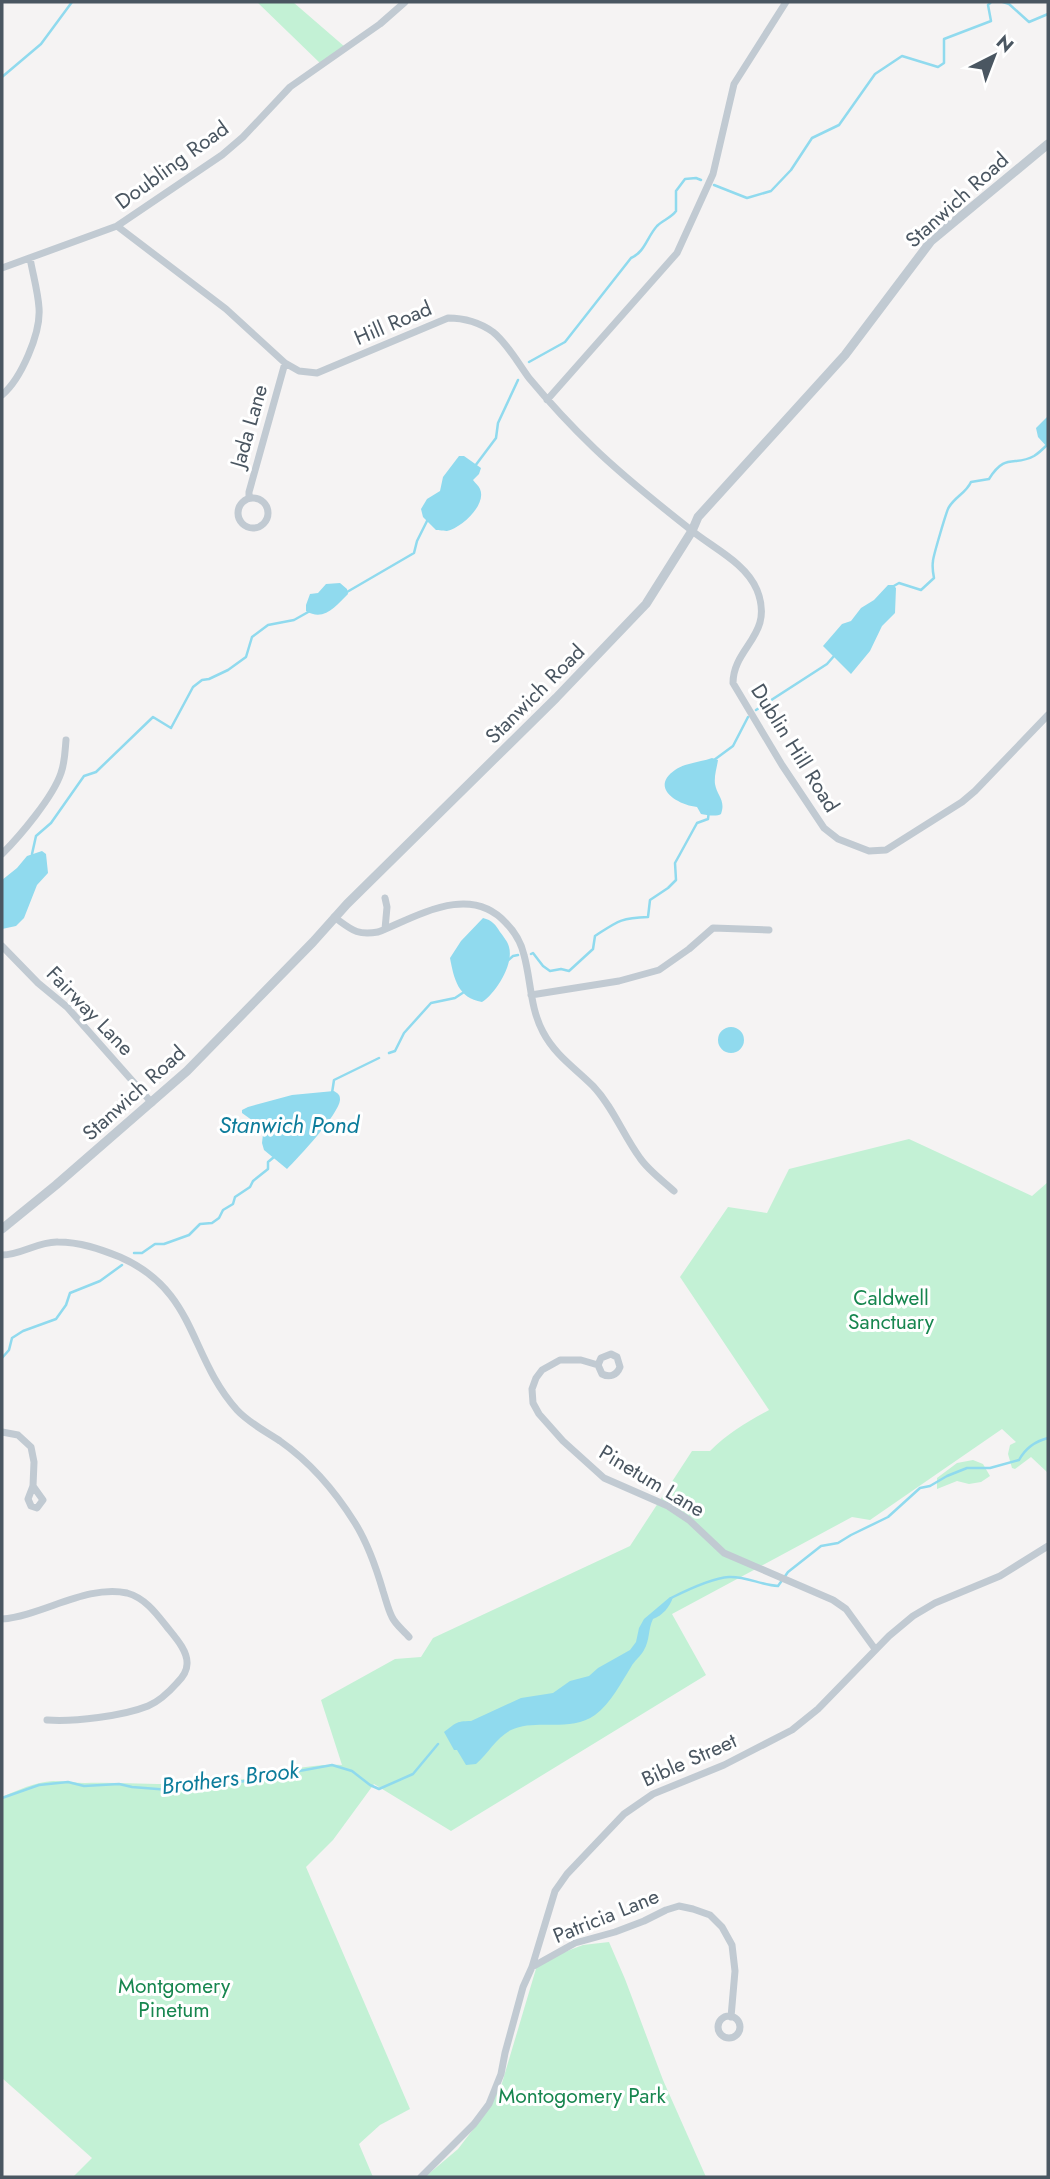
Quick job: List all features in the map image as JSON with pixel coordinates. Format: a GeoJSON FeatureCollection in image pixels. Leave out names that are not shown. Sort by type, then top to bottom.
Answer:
{"type":"FeatureCollection","features":[{"type":"Feature","properties":{"kind":"street","name":"Doubling Road"},"geometry":{"type":"LineString","coordinates":[[2,268],[117,226],[222,155],[243,137],[290,87],[380,24],[405,2]]}},
{"type":"Feature","properties":{"kind":"street"},"geometry":{"type":"LineString","coordinates":[[547,400],[677,253],[712,174],[734,84],[786,2]]}},
{"type":"Feature","properties":{"kind":"street","name":"Stanwich Road"},"geometry":{"type":"LineString","coordinates":[[2,1228],[152,1103],[313,942],[334,917],[556,698],[646,604],[698,517],[845,355],[931,241],[1048,144]]}},
{"type":"Feature","properties":{"kind":"street","name":"Hill Road"},"geometry":{"type":"LineString","coordinates":[[117,226],[226,309],[285,363],[299,371],[317,373],[448,318],[473,321],[498,337],[547,400],[594,449],[692,531]]}},
{"type":"Feature","properties":{"kind":"street"},"geometry":{"type":"LineString","coordinates":[[2,395],[19,373],[33,341],[40,311],[30,258]]}},
{"type":"Feature","properties":{"kind":"street","name":"Jada Lane"},"geometry":{"type":"LineString","coordinates":[[250,498],[249,492],[285,363]]}},
{"type":"Feature","properties":{"kind":"street","name":"Jada Lane"},"geometry":{"type":"LineString","coordinates":[[250,498],[259,499],[268,510],[266,520],[255,528],[245,526],[238,513],[240,505],[250,498]]}},
{"type":"Feature","properties":{"kind":"street","name":"Dublin Hill Road"},"geometry":{"type":"LineString","coordinates":[[692,531],[747,573],[756,587],[762,606],[761,624],[736,666],[733,683],[824,828],[838,839],[869,851],[886,850],[925,827],[975,791],[1048,715]]}},
{"type":"Feature","properties":{"kind":"street"},"geometry":{"type":"LineString","coordinates":[[2,854],[56,786],[64,763],[66,740]]}},
{"type":"Feature","properties":{"kind":"street"},"geometry":{"type":"LineString","coordinates":[[385,898],[385,929]]}},
{"type":"Feature","properties":{"kind":"street"},"geometry":{"type":"LineString","coordinates":[[334,917],[356,933],[366,934],[448,905],[464,902],[485,907],[504,920],[520,942],[535,1013],[550,1045],[593,1087],[609,1106],[641,1160],[674,1191]]}},
{"type":"Feature","properties":{"kind":"street"},"geometry":{"type":"LineString","coordinates":[[531,995],[619,981],[659,970],[713,928],[769,930]]}},
{"type":"Feature","properties":{"kind":"street","name":"Fairway Lane"},"geometry":{"type":"LineString","coordinates":[[2,946],[38,983],[67,1007],[152,1103]]}},
{"type":"Feature","properties":{"kind":"street"},"geometry":{"type":"LineString","coordinates":[[2,1255],[20,1253],[53,1241],[73,1242],[100,1249],[135,1264],[162,1284],[180,1309],[225,1395],[245,1417],[309,1465],[354,1521],[373,1559],[392,1619],[409,1637]]}},
{"type":"Feature","properties":{"kind":"street","name":"Pinetum Lane"},"geometry":{"type":"LineString","coordinates":[[598,1365],[581,1360],[560,1360],[542,1370],[536,1378],[532,1389],[533,1403],[562,1441],[604,1478],[668,1506],[689,1520],[724,1553],[833,1600],[846,1609],[875,1649]]}},
{"type":"Feature","properties":{"kind":"street"},"geometry":{"type":"LineString","coordinates":[[2,1432],[18,1435],[31,1447],[34,1462],[33,1486]]}},
{"type":"Feature","properties":{"kind":"street","name":"Bible Street"},"geometry":{"type":"LineString","coordinates":[[421,2177],[474,2124],[493,2095],[523,1987],[532,1967],[555,1891],[567,1874],[624,1814],[653,1794],[724,1765],[792,1730],[818,1709],[904,1622],[925,1608],[1000,1576],[1048,1546]]}},
{"type":"Feature","properties":{"kind":"street"},"geometry":{"type":"LineString","coordinates":[[2,1619],[107,1592],[127,1593],[145,1602],[177,1639],[186,1656],[188,1664],[181,1678],[168,1693],[147,1706],[86,1718],[47,1720]]}},
{"type":"Feature","properties":{"kind":"street","name":"Patricia Lane"},"geometry":{"type":"LineString","coordinates":[[532,1967],[575,1943],[615,1933],[666,1910],[679,1906],[693,1909],[710,1915],[722,1927],[732,1945],[735,1971],[731,2017]]}},
{"type":"Feature","properties":{"kind":"green space"},"geometry":{"type":"Polygon","coordinates":[[[257,2],[293,2],[345,47],[321,64],[257,2]]]}},
{"type":"Feature","properties":{"kind":"green space","name":"Montgomery Pinetum"},"geometry":{"type":"Polygon","coordinates":[[[909,1139],[1032,1196],[1048,1182],[1048,1473],[1031,1457],[1015,1469],[1012,1468],[1008,1454],[1010,1445],[1016,1442],[1002,1429],[870,1520],[852,1517],[672,1614],[706,1675],[451,1831],[374,1784],[333,1840],[306,1867],[410,2109],[380,2125],[359,2144],[373,2177],[73,2177],[92,2158],[2,2078],[2,1797],[20,1789],[53,1781],[208,1783],[240,1780],[312,1766],[342,1765],[321,1700],[395,1659],[421,1657],[433,1638],[630,1546],[692,1451],[710,1451],[738,1428],[769,1410],[680,1277],[728,1207],[767,1213],[789,1169],[909,1139]]]}},
{"type":"Feature","properties":{"kind":"green space"},"geometry":{"type":"Polygon","coordinates":[[[973,1460],[983,1464],[990,1476],[981,1482],[969,1484],[957,1481],[937,1489],[937,1478],[957,1463],[973,1460]]]}},
{"type":"Feature","properties":{"kind":"green space","name":"Montogomery Park"},"geometry":{"type":"Polygon","coordinates":[[[609,1942],[663,2080],[706,2177],[425,2177],[458,2149],[485,2114],[502,2083],[538,1962],[583,1945],[609,1942]]]}},
{"type":"Feature","properties":{"kind":"water"},"geometry":{"type":"Polygon","coordinates":[[[1048,416],[1048,448],[1038,437],[1036,428],[1048,416]]]}},
{"type":"Feature","properties":{"kind":"water"},"geometry":{"type":"Polygon","coordinates":[[[459,456],[464,456],[481,468],[473,480],[480,489],[480,502],[471,515],[453,529],[436,530],[423,517],[421,509],[427,499],[440,491],[443,477],[459,456]]]}},
{"type":"Feature","properties":{"kind":"water"},"geometry":{"type":"Polygon","coordinates":[[[340,583],[347,589],[348,594],[334,608],[318,615],[306,611],[310,594],[318,593],[326,584],[340,583]]]}},
{"type":"Feature","properties":{"kind":"water"},"geometry":{"type":"Polygon","coordinates":[[[888,585],[896,588],[895,613],[882,626],[870,651],[851,674],[823,646],[842,624],[851,621],[861,608],[874,600],[888,585]]]}},
{"type":"Feature","properties":{"kind":"water"},"geometry":{"type":"Polygon","coordinates":[[[712,758],[718,760],[715,784],[722,802],[721,814],[714,816],[701,814],[697,807],[675,799],[669,794],[665,783],[675,770],[712,758]]]}},
{"type":"Feature","properties":{"kind":"water"},"geometry":{"type":"Polygon","coordinates":[[[42,851],[46,854],[48,873],[37,885],[24,918],[16,926],[2,929],[2,880],[27,856],[42,851]]]}},
{"type":"Feature","properties":{"kind":"water"},"geometry":{"type":"Polygon","coordinates":[[[483,918],[497,927],[508,943],[510,954],[503,978],[482,1002],[462,992],[450,958],[461,941],[483,918]]]}},
{"type":"Feature","properties":{"kind":"water"},"geometry":{"type":"Polygon","coordinates":[[[731,1027],[740,1031],[744,1040],[740,1049],[731,1053],[722,1049],[718,1040],[722,1031],[731,1027]]]}},
{"type":"Feature","properties":{"kind":"water","name":"Stanwich Pond"},"geometry":{"type":"Polygon","coordinates":[[[334,1091],[339,1095],[338,1107],[317,1136],[287,1169],[264,1150],[263,1134],[259,1125],[242,1113],[242,1110],[248,1107],[292,1095],[334,1091]]]}},
{"type":"Feature","properties":{"kind":"water"},"geometry":{"type":"Polygon","coordinates":[[[673,1597],[668,1608],[653,1619],[643,1652],[611,1699],[595,1715],[575,1723],[531,1725],[511,1730],[476,1764],[466,1765],[457,1750],[454,1750],[444,1732],[453,1725],[471,1721],[521,1698],[553,1693],[570,1681],[589,1676],[630,1650],[636,1642],[644,1619],[673,1597]]]}},
{"type":"Feature","properties":{"kind":"waterway"},"geometry":{"type":"LineString","coordinates":[[2,77],[41,44],[72,2]]}},
{"type":"Feature","properties":{"kind":"waterway"},"geometry":{"type":"LineString","coordinates":[[714,185],[747,198],[771,191],[791,170],[812,138],[839,125],[875,74],[902,56],[938,67],[944,63],[944,39],[991,21],[988,5],[991,2]]}},
{"type":"Feature","properties":{"kind":"waterway"},"geometry":{"type":"LineString","coordinates":[[1003,2],[1029,22],[1048,14]]}},
{"type":"Feature","properties":{"kind":"waterway"},"geometry":{"type":"LineString","coordinates":[[529,362],[565,342],[631,258],[643,248],[657,226],[676,211],[676,191],[685,179],[701,180]]}},
{"type":"Feature","properties":{"kind":"waterway"},"geometry":{"type":"LineString","coordinates":[[475,466],[496,438],[498,423],[518,380]]}},
{"type":"Feature","properties":{"kind":"waterway"},"geometry":{"type":"LineString","coordinates":[[892,587],[899,583],[921,590],[934,578],[934,558],[948,510],[971,482],[989,479],[1005,463],[1034,456],[1048,444]]}},
{"type":"Feature","properties":{"kind":"waterway"},"geometry":{"type":"LineString","coordinates":[[347,592],[414,553],[427,521]]}},
{"type":"Feature","properties":{"kind":"waterway"},"geometry":{"type":"LineString","coordinates":[[32,854],[36,836],[51,823],[84,776],[96,772],[153,717],[171,728],[193,687],[202,680],[228,670],[246,657],[252,637],[268,625],[294,620],[310,611]]}},
{"type":"Feature","properties":{"kind":"waterway"},"geometry":{"type":"LineString","coordinates":[[756,710],[827,664],[834,656]]}},
{"type":"Feature","properties":{"kind":"waterway"},"geometry":{"type":"LineString","coordinates":[[714,760],[733,746],[748,717]]}},
{"type":"Feature","properties":{"kind":"waterway"},"geometry":{"type":"LineString","coordinates":[[531,954],[550,971],[569,971],[593,949],[595,936],[620,921],[648,917],[650,900],[676,880],[675,863],[697,823],[708,819],[709,810]]}},
{"type":"Feature","properties":{"kind":"waterway"},"geometry":{"type":"LineString","coordinates":[[506,962],[518,955]]}},
{"type":"Feature","properties":{"kind":"waterway"},"geometry":{"type":"LineString","coordinates":[[389,1053],[395,1051],[404,1033],[431,1003],[455,998],[464,992]]}},
{"type":"Feature","properties":{"kind":"waterway"},"geometry":{"type":"LineString","coordinates":[[332,1093],[334,1080],[379,1058]]}},
{"type":"Feature","properties":{"kind":"waterway"},"geometry":{"type":"LineString","coordinates":[[134,1253],[142,1253],[155,1244],[164,1244],[189,1235],[200,1224],[212,1223],[219,1218],[223,1210],[233,1204],[235,1197],[268,1169],[268,1162],[274,1157]]}},
{"type":"Feature","properties":{"kind":"waterway"},"geometry":{"type":"LineString","coordinates":[[2,1358],[9,1350],[12,1338],[56,1319],[66,1305],[70,1293],[100,1281],[122,1265]]}},
{"type":"Feature","properties":{"kind":"waterway","name":"Brothers Brook"},"geometry":{"type":"LineString","coordinates":[[671,1598],[707,1582],[729,1577],[778,1586],[788,1572],[821,1546],[838,1543],[888,1517],[920,1488],[967,1468],[990,1468],[1019,1460],[1031,1446],[1048,1438]]}},
{"type":"Feature","properties":{"kind":"waterway","name":"Brothers Brook"},"geometry":{"type":"LineString","coordinates":[[2,1798],[39,1785],[68,1782],[84,1786],[119,1784],[170,1790],[239,1782],[332,1765],[352,1771],[379,1789],[413,1774],[438,1744]]}},
{"type":"Feature","properties":{"kind":"park label","name":"Caldwell Sanctuary"},"geometry":{"type":"Point","coordinates":[891,1310]}}]}
